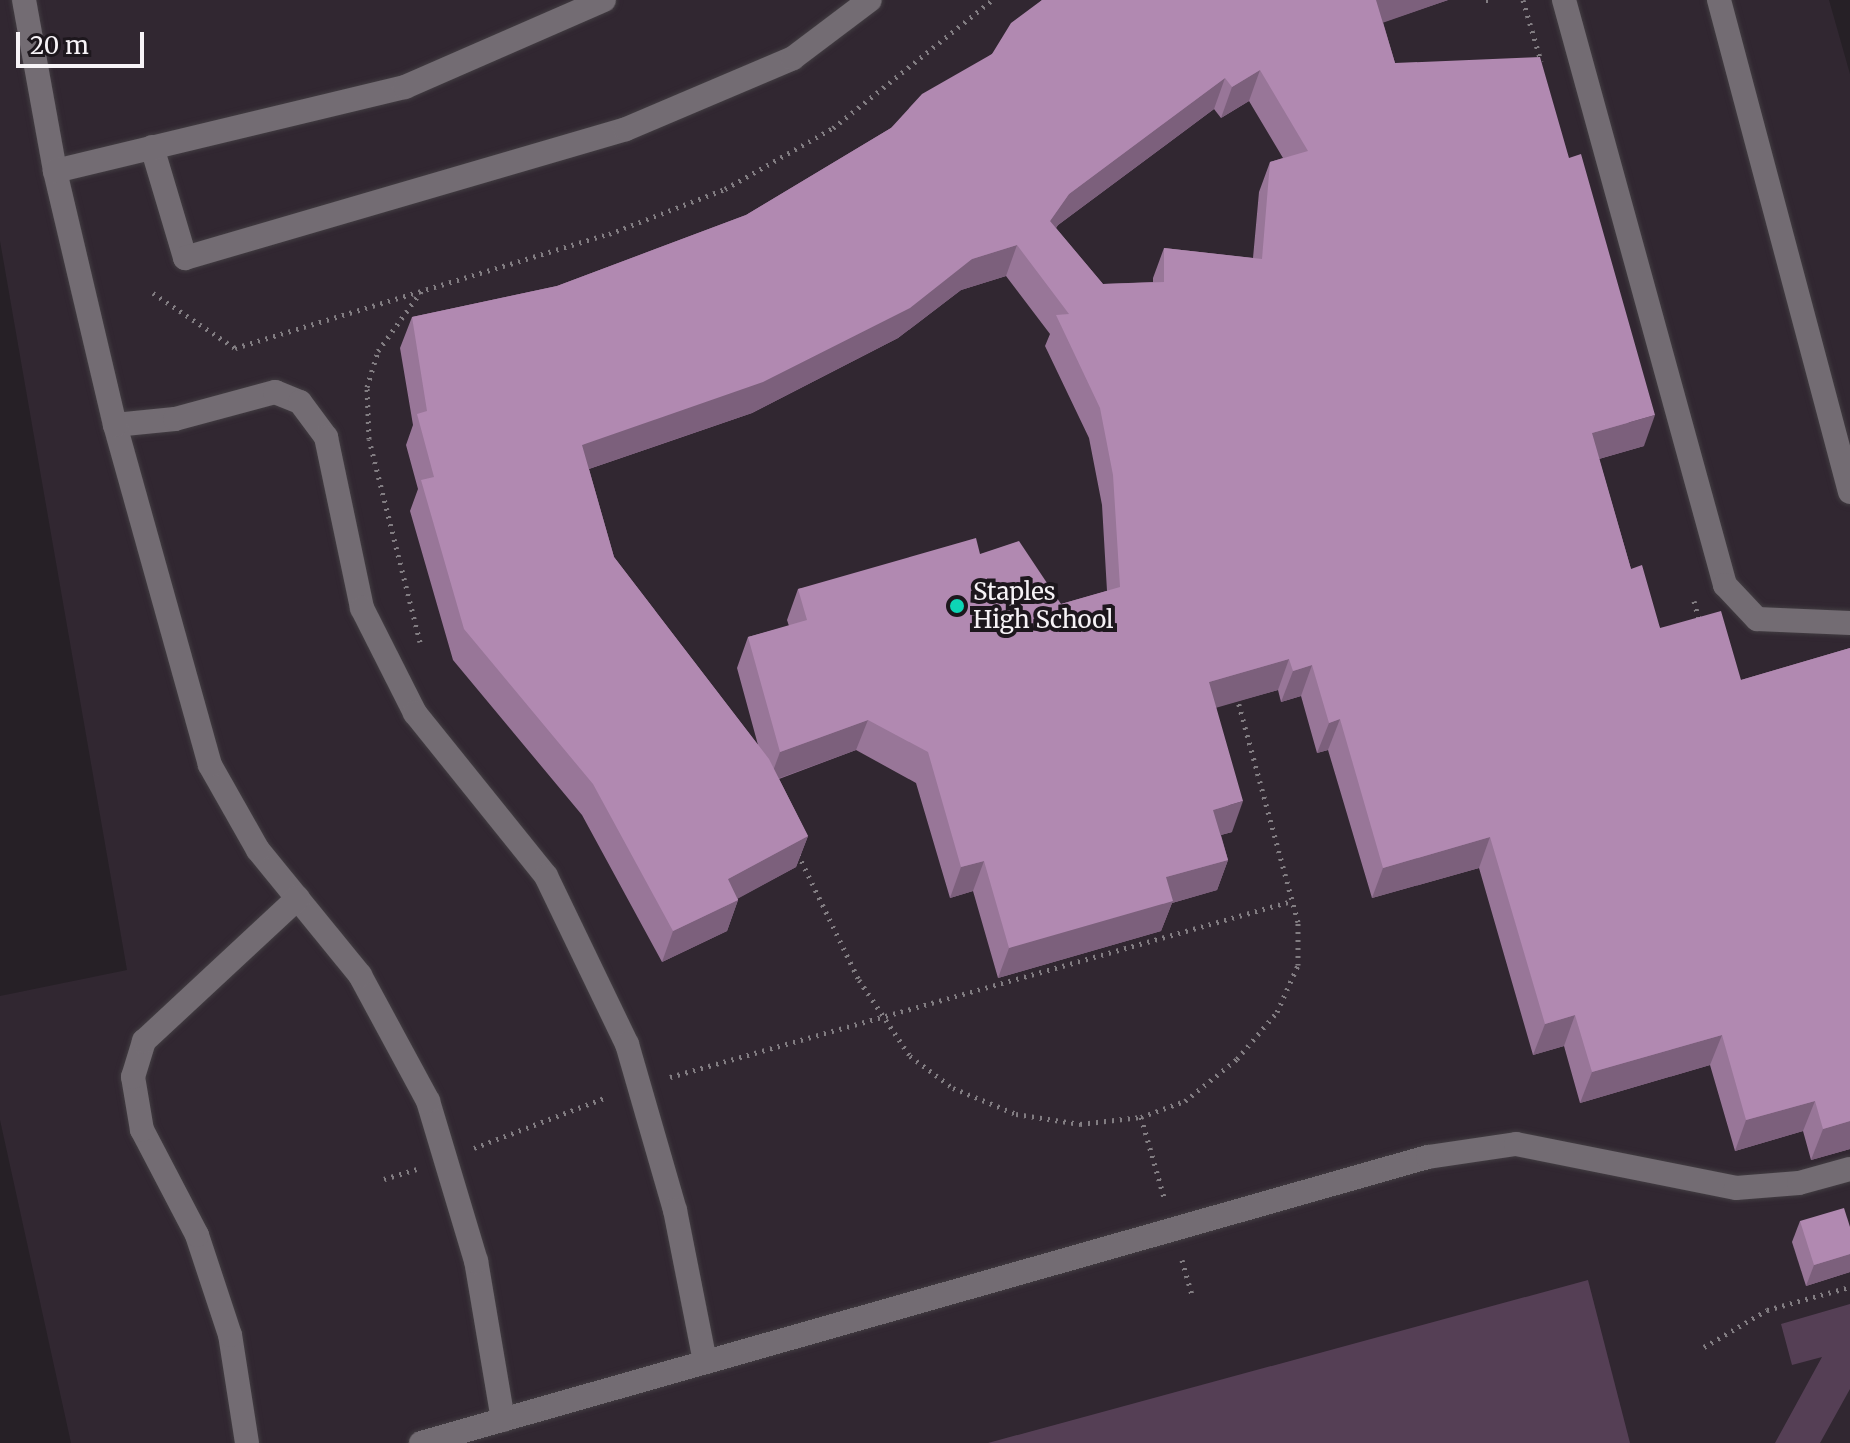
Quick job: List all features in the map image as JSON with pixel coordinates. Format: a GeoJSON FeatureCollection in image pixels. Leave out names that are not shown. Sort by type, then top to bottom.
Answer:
{"type":"FeatureCollection","features":[{"type":"Feature","properties":{"kind":"lane"},"geometry":{"type":"LineString","coordinates":[[24,0],[55,171],[115,425],[210,765],[258,850],[360,975],[428,1101],[476,1261],[503,1420]]}},
{"type":"Feature","properties":{"kind":"lane"},"geometry":{"type":"LineString","coordinates":[[527,31],[568,0]]}},
{"type":"Feature","properties":{"kind":"lane"},"geometry":{"type":"LineString","coordinates":[[55,171],[405,87],[527,31],[604,0]]}},
{"type":"Feature","properties":{"kind":"lane"},"geometry":{"type":"LineString","coordinates":[[152,147],[185,258],[626,129],[793,58],[870,0]]}},
{"type":"Feature","properties":{"kind":"lane"},"geometry":{"type":"LineString","coordinates":[[1564,0],[1725,585],[1757,619],[1850,623]]}},
{"type":"Feature","properties":{"kind":"lane"},"geometry":{"type":"LineString","coordinates":[[1719,0],[1850,492]]}},
{"type":"Feature","properties":{"kind":"lane"},"geometry":{"type":"LineString","coordinates":[[115,425],[175,419],[275,392],[300,402],[326,437],[362,608],[415,713],[546,876],[627,1044],[675,1210],[705,1362]]}},
{"type":"Feature","properties":{"kind":"lane"},"geometry":{"type":"LineString","coordinates":[[247,1443],[230,1335],[197,1235],[142,1130],[133,1077],[144,1041],[298,898]]}},
{"type":"Feature","properties":{"kind":"lane"},"geometry":{"type":"LineString","coordinates":[[421,1443],[1428,1157],[1516,1144],[1736,1188],[1799,1183],[1850,1169]]}},
{"type":"Feature","properties":{"kind":"path"},"geometry":{"type":"LineString","coordinates":[[153,293],[235,348],[609,234],[725,189],[833,128],[992,0]]}},
{"type":"Feature","properties":{"kind":"path"},"geometry":{"type":"LineString","coordinates":[[791,839],[887,1021],[910,1056],[953,1088],[1016,1114],[1080,1124],[1141,1117],[1185,1101],[1237,1059],[1277,1012],[1298,965],[1292,901],[1232,679]]}},
{"type":"Feature","properties":{"kind":"path"},"geometry":{"type":"LineString","coordinates":[[384,1179],[445,1160],[639,1085],[887,1021],[1292,901]]}},
{"type":"Feature","properties":{"kind":"path"},"geometry":{"type":"LineString","coordinates":[[1704,1347],[1767,1310],[1850,1287]]}},
{"type":"Feature","properties":{"kind":"shaded area","name":"Staples High School"},"geometry":{"type":"Polygon","coordinates":[[[0,0],[1829,0],[1850,74],[1850,1443],[71,1443],[0,1120],[0,996],[127,970],[0,241],[0,0]]]}},
{"type":"Feature","properties":{"kind":"shaded area"},"geometry":{"type":"Polygon","coordinates":[[[1588,1280],[1630,1443],[988,1443],[1588,1280]]]}},
{"type":"Feature","properties":{"kind":"shaded area"},"geometry":{"type":"Polygon","coordinates":[[[1850,1304],[1850,1389],[1820,1443],[1775,1443],[1822,1357],[1792,1365],[1781,1324],[1850,1304]]]}},
{"type":"Feature","properties":{"kind":"building"},"geometry":{"type":"Polygon","coordinates":[[[1042,0],[1376,0],[1395,63],[1540,57],[1569,158],[1581,154],[1655,415],[1592,433],[1631,569],[1642,565],[1660,628],[1721,611],[1741,680],[1850,648],[1850,1121],[1823,1129],[1815,1101],[1746,1120],[1722,1035],[1592,1072],[1575,1015],[1545,1024],[1490,837],[1383,868],[1340,719],[1329,723],[1312,665],[1293,671],[1289,659],[1209,682],[1243,801],[1213,810],[1228,860],[1166,877],[1173,901],[1009,948],[984,861],[961,867],[928,752],[868,720],[780,752],[748,637],[807,620],[798,589],[976,538],[980,554],[1019,541],[1061,604],[1120,587],[1113,475],[1100,408],[1056,315],[1069,314],[1017,245],[972,259],[910,308],[763,382],[582,445],[614,557],[769,759],[808,836],[728,879],[738,900],[673,931],[593,784],[464,629],[421,480],[434,477],[417,414],[427,411],[412,317],[557,286],[746,215],[891,128],[922,94],[992,54],[1011,23],[1042,0]],[[1260,70],[1232,87],[1225,78],[1069,194],[1050,221],[1103,284],[1164,282],[1164,248],[1262,259],[1270,162],[1308,151],[1260,70]]]}},
{"type":"Feature","properties":{"kind":"building"},"geometry":{"type":"Polygon","coordinates":[[[1844,1208],[1850,1227],[1850,1254],[1814,1265],[1800,1221],[1844,1208]]]}},
{"type":"Feature","properties":{"kind":"place","name":"Staples High School"},"geometry":{"type":"Point","coordinates":[957,606]}}]}
